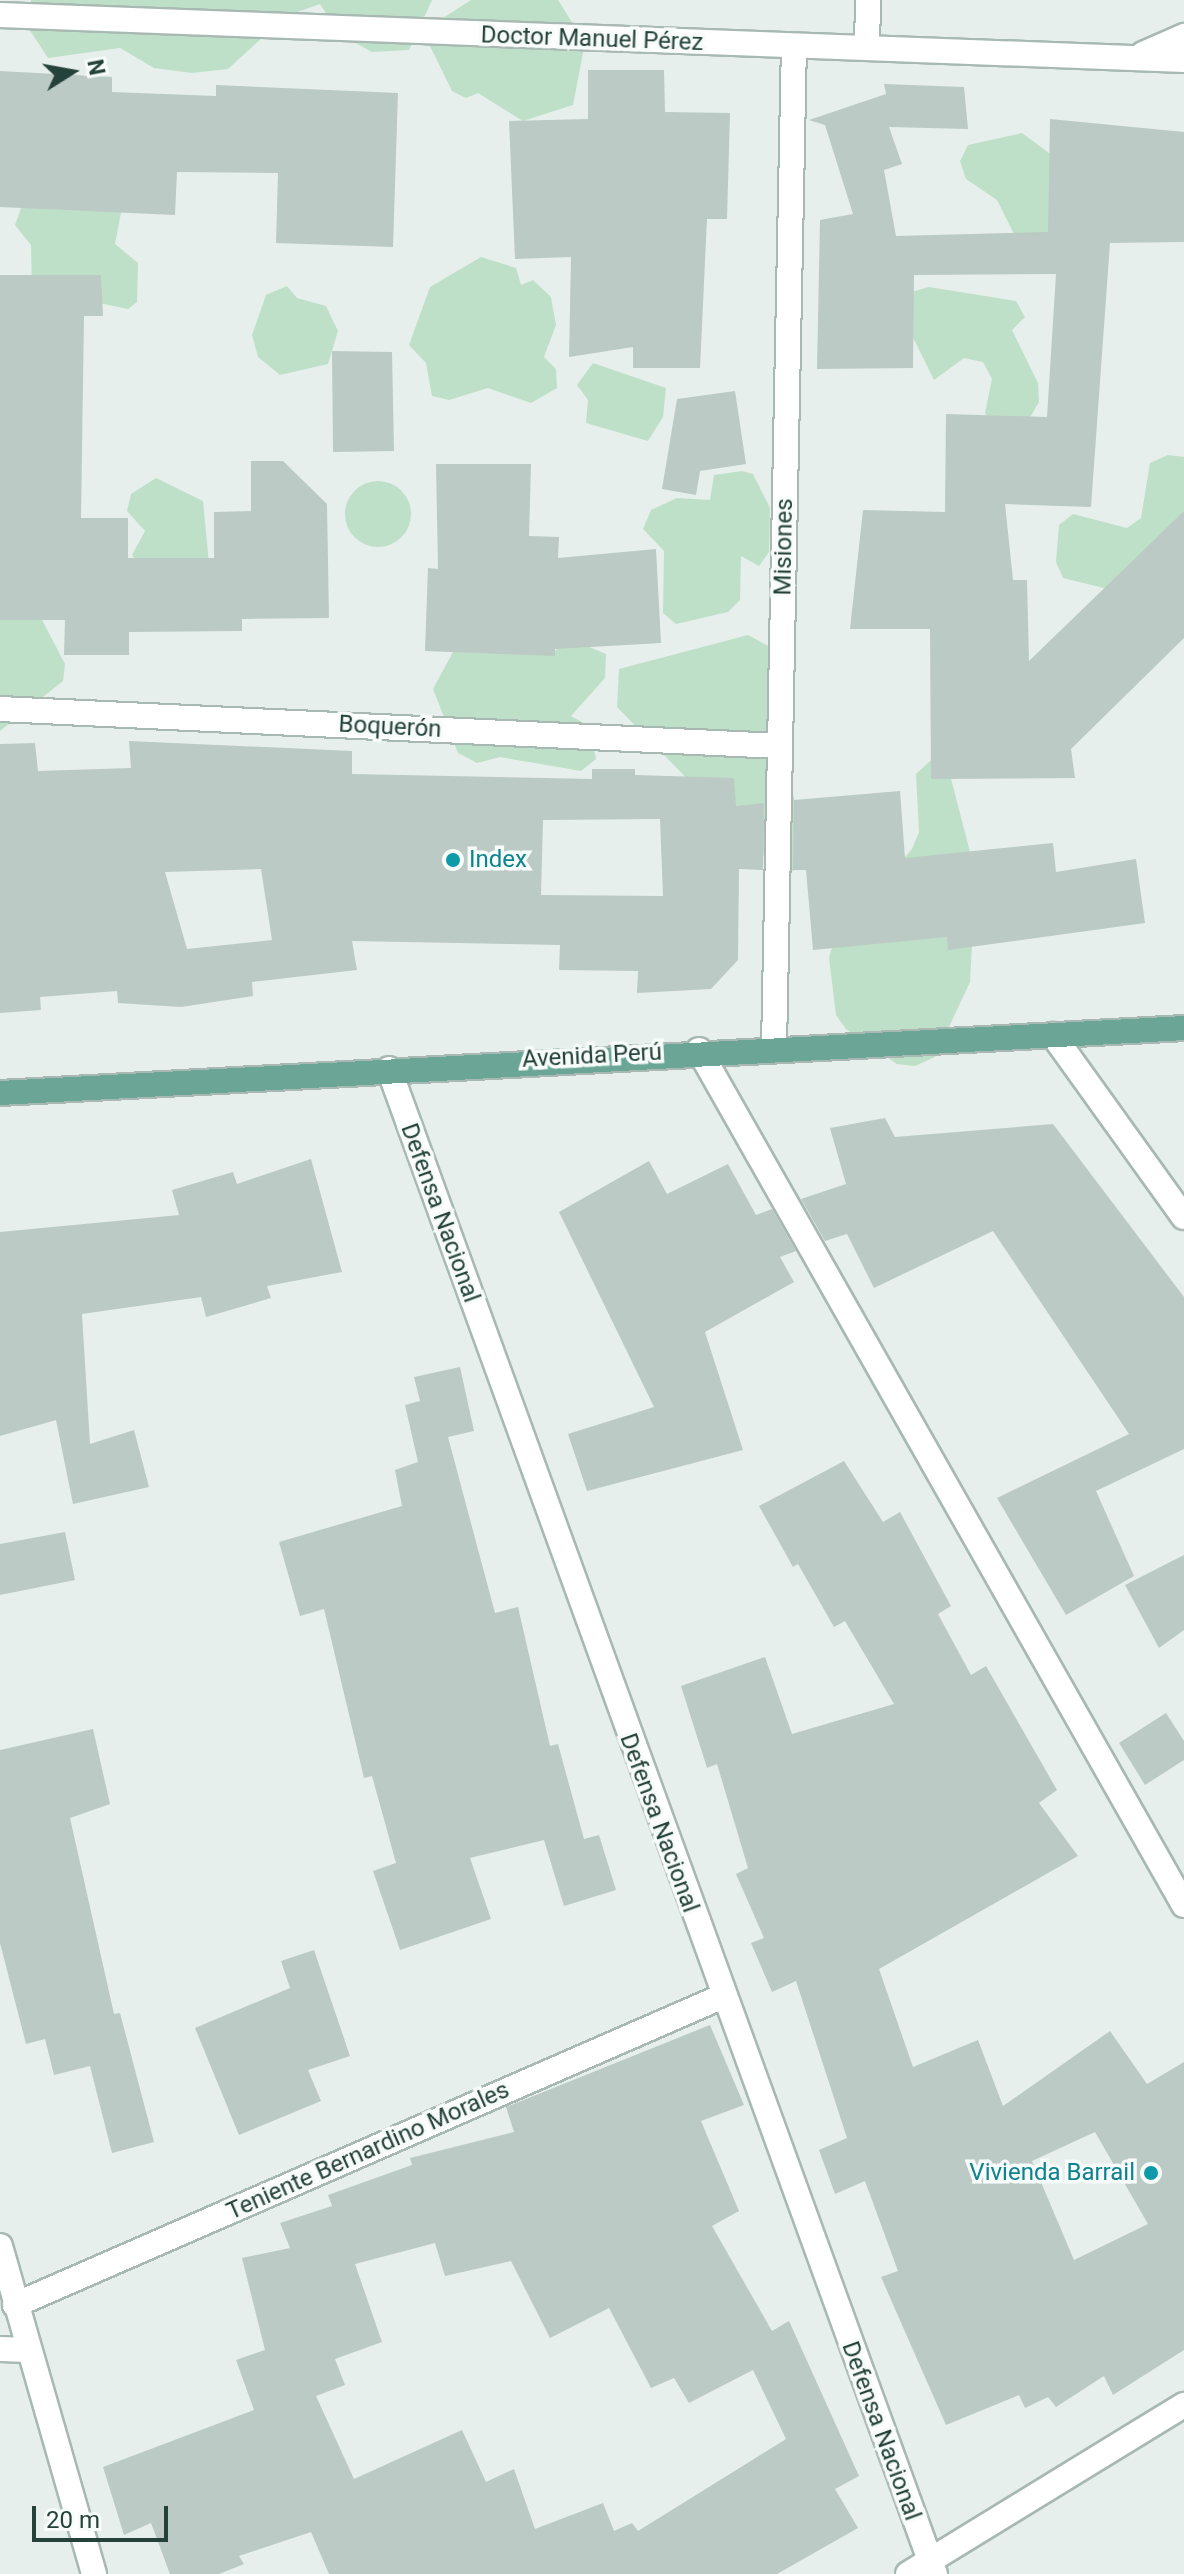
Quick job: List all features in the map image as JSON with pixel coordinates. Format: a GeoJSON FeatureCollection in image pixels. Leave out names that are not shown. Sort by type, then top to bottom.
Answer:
{"type":"FeatureCollection","features":[{"type":"Feature","properties":{"kind":"main road","name":"Avenida Perú"},"geometry":{"type":"LineString","coordinates":[[0,1093],[699,1050],[1184,1028]]}},
{"type":"Feature","properties":{"kind":"street"},"geometry":{"type":"LineString","coordinates":[[867,48],[868,0]]}},
{"type":"Feature","properties":{"kind":"street","name":"Doctor Manuel Pérez"},"geometry":{"type":"LineString","coordinates":[[0,15],[1184,60]]}},
{"type":"Feature","properties":{"kind":"street"},"geometry":{"type":"LineString","coordinates":[[1132,58],[1184,36]]}},
{"type":"Feature","properties":{"kind":"street","name":"Misiones"},"geometry":{"type":"LineString","coordinates":[[774,1048],[794,47]]}},
{"type":"Feature","properties":{"kind":"street","name":"Boquerón"},"geometry":{"type":"LineString","coordinates":[[0,709],[780,746]]}},
{"type":"Feature","properties":{"kind":"street"},"geometry":{"type":"LineString","coordinates":[[1053,1035],[1184,1217]]}},
{"type":"Feature","properties":{"kind":"street"},"geometry":{"type":"LineString","coordinates":[[699,1050],[1184,1905]]}},
{"type":"Feature","properties":{"kind":"street","name":"Defensa Nacional"},"geometry":{"type":"LineString","coordinates":[[389,1069],[924,2570]]}},
{"type":"Feature","properties":{"kind":"street","name":"Teniente Bernardino Morales"},"geometry":{"type":"LineString","coordinates":[[15,2305],[721,1997]]}},
{"type":"Feature","properties":{"kind":"street"},"geometry":{"type":"LineString","coordinates":[[0,2246],[94,2574]]}},
{"type":"Feature","properties":{"kind":"street"},"geometry":{"type":"LineString","coordinates":[[0,2349],[28,2350]]}},
{"type":"Feature","properties":{"kind":"street"},"geometry":{"type":"LineString","coordinates":[[924,2570],[1184,2405]]}},
{"type":"Feature","properties":{"kind":"green space"},"geometry":{"type":"Polygon","coordinates":[[[31,0],[432,0],[409,50],[372,52],[339,34],[320,4],[286,16],[228,69],[192,73],[154,68],[120,48],[48,58],[29,29],[31,0]]]}},
{"type":"Feature","properties":{"kind":"green space"},"geometry":{"type":"Polygon","coordinates":[[[471,0],[558,0],[585,43],[573,105],[523,121],[478,93],[466,98],[452,91],[430,46],[432,25],[471,0]]]}},
{"type":"Feature","properties":{"kind":"green space"},"geometry":{"type":"Polygon","coordinates":[[[1022,133],[1053,156],[1078,233],[1014,234],[997,200],[966,179],[960,161],[968,145],[1022,133]]]}},
{"type":"Feature","properties":{"kind":"green space"},"geometry":{"type":"Polygon","coordinates":[[[25,197],[124,197],[115,244],[138,263],[137,302],[128,309],[32,289],[31,245],[15,225],[25,197]]]}},
{"type":"Feature","properties":{"kind":"green space"},"geometry":{"type":"Polygon","coordinates":[[[481,257],[516,268],[521,285],[533,280],[551,297],[556,325],[544,357],[556,369],[557,388],[531,403],[488,388],[449,400],[432,396],[426,363],[409,345],[430,287],[481,257]]]}},
{"type":"Feature","properties":{"kind":"green space"},"geometry":{"type":"Polygon","coordinates":[[[287,286],[297,298],[326,306],[338,331],[328,364],[280,375],[258,357],[252,335],[266,295],[287,286]]]}},
{"type":"Feature","properties":{"kind":"green space"},"geometry":{"type":"Polygon","coordinates":[[[929,287],[1016,301],[1025,317],[1012,330],[1038,383],[1039,402],[1028,421],[992,429],[985,413],[992,379],[983,362],[964,358],[934,380],[893,297],[929,287]]]}},
{"type":"Feature","properties":{"kind":"green space"},"geometry":{"type":"Polygon","coordinates":[[[593,363],[666,388],[663,417],[648,441],[586,423],[588,400],[577,385],[593,363]]]}},
{"type":"Feature","properties":{"kind":"green space"},"geometry":{"type":"Polygon","coordinates":[[[1168,455],[1184,457],[1184,580],[1116,591],[1063,578],[1056,562],[1059,525],[1073,514],[1127,528],[1141,518],[1150,463],[1168,455]]]}},
{"type":"Feature","properties":{"kind":"green space"},"geometry":{"type":"Polygon","coordinates":[[[742,471],[753,474],[770,508],[769,552],[759,566],[741,556],[740,600],[728,612],[676,624],[663,613],[664,551],[643,529],[651,510],[677,498],[710,500],[714,475],[742,471]]]}},
{"type":"Feature","properties":{"kind":"green space"},"geometry":{"type":"Polygon","coordinates":[[[156,478],[203,501],[209,563],[144,572],[132,555],[145,531],[127,511],[131,494],[156,478]]]}},
{"type":"Feature","properties":{"kind":"green space"},"geometry":{"type":"Polygon","coordinates":[[[371,481],[385,481],[397,486],[406,495],[411,514],[409,527],[402,538],[385,547],[371,547],[359,542],[350,533],[345,521],[345,507],[350,495],[359,486],[371,481]]]}},
{"type":"Feature","properties":{"kind":"green space"},"geometry":{"type":"Polygon","coordinates":[[[0,614],[39,614],[65,664],[63,681],[0,731],[0,614]]]}},
{"type":"Feature","properties":{"kind":"green space"},"geometry":{"type":"Polygon","coordinates":[[[748,635],[781,653],[784,749],[800,828],[794,871],[775,866],[617,707],[619,669],[748,635]]]}},
{"type":"Feature","properties":{"kind":"green space"},"geometry":{"type":"Polygon","coordinates":[[[568,638],[606,654],[605,678],[571,716],[589,726],[596,759],[581,771],[500,757],[477,763],[458,753],[433,689],[460,639],[555,651],[568,638]]]}},
{"type":"Feature","properties":{"kind":"green space"},"geometry":{"type":"Polygon","coordinates":[[[930,761],[948,767],[976,875],[970,982],[935,1057],[915,1066],[897,1064],[846,1029],[836,1015],[829,958],[834,940],[912,849],[919,832],[916,774],[930,761]]]}},
{"type":"Feature","properties":{"kind":"building"},"geometry":{"type":"Polygon","coordinates":[[[588,70],[664,70],[665,112],[730,113],[727,219],[707,219],[700,368],[633,368],[633,347],[569,357],[571,257],[515,259],[509,121],[588,119],[588,70]]]}},
{"type":"Feature","properties":{"kind":"building"},"geometry":{"type":"Polygon","coordinates":[[[0,71],[112,77],[112,92],[216,96],[216,85],[398,93],[393,247],[276,243],[278,173],[177,172],[175,215],[0,207],[0,71]]]}},
{"type":"Feature","properties":{"kind":"building"},"geometry":{"type":"Polygon","coordinates":[[[884,84],[964,87],[968,129],[889,127],[902,164],[884,170],[896,236],[1048,232],[1050,119],[1184,132],[1184,242],[1110,243],[1091,507],[1005,504],[1013,580],[1027,580],[1029,661],[1184,511],[1184,638],[1071,749],[1075,778],[931,779],[930,629],[850,629],[863,510],[945,512],[946,414],[1047,417],[1056,274],[914,275],[913,368],[817,369],[820,220],[853,214],[825,125],[809,120],[886,94],[884,84]]]}},
{"type":"Feature","properties":{"kind":"building"},"geometry":{"type":"Polygon","coordinates":[[[0,275],[101,275],[103,316],[84,316],[81,518],[128,518],[128,558],[214,558],[214,512],[251,511],[251,461],[283,461],[327,504],[329,618],[242,619],[242,631],[129,632],[129,655],[64,655],[65,620],[0,620],[0,275]]]}},
{"type":"Feature","properties":{"kind":"building"},"geometry":{"type":"Polygon","coordinates":[[[332,351],[392,352],[394,451],[333,452],[332,351]]]}},
{"type":"Feature","properties":{"kind":"building"},"geometry":{"type":"Polygon","coordinates":[[[735,391],[746,464],[700,471],[696,495],[662,489],[677,399],[735,391]]]}},
{"type":"Feature","properties":{"kind":"building"},"geometry":{"type":"Polygon","coordinates":[[[436,464],[531,464],[529,536],[559,537],[558,558],[656,549],[661,643],[555,649],[555,656],[425,651],[428,568],[438,569],[436,464]]]}},
{"type":"Feature","properties":{"kind":"building"},"geometry":{"type":"Polygon","coordinates":[[[129,741],[352,751],[352,774],[592,779],[592,769],[635,769],[635,775],[734,778],[736,806],[764,803],[763,870],[739,869],[738,960],[711,989],[637,993],[638,971],[559,970],[560,945],[352,941],[357,970],[252,982],[253,996],[181,1007],[118,1003],[117,991],[40,997],[41,1010],[0,1013],[0,744],[35,743],[38,771],[131,768],[129,741]],[[660,819],[543,820],[541,895],[663,896],[660,819]],[[261,869],[165,872],[187,949],[272,940],[261,869]]]}},
{"type":"Feature","properties":{"kind":"building"},"geometry":{"type":"Polygon","coordinates":[[[900,791],[905,858],[1053,843],[1056,872],[1136,859],[1145,923],[948,950],[947,937],[813,950],[806,870],[793,870],[794,800],[900,791]]]}},
{"type":"Feature","properties":{"kind":"building"},"geometry":{"type":"Polygon","coordinates":[[[885,1118],[895,1137],[1053,1124],[1184,1297],[1184,1449],[1096,1491],[1134,1576],[1066,1615],[997,1498],[1129,1434],[993,1231],[874,1288],[847,1234],[825,1241],[801,1199],[846,1184],[830,1128],[885,1118]]]}},
{"type":"Feature","properties":{"kind":"building"},"geometry":{"type":"Polygon","coordinates":[[[311,1159],[342,1272],[267,1286],[271,1298],[206,1317],[201,1297],[82,1314],[90,1444],[134,1430],[149,1487],[73,1504],[56,1420],[0,1436],[0,1232],[179,1215],[172,1190],[233,1172],[237,1184],[311,1159]]]}},
{"type":"Feature","properties":{"kind":"building"},"geometry":{"type":"Polygon","coordinates":[[[649,1161],[667,1194],[728,1164],[756,1215],[772,1209],[796,1251],[780,1257],[794,1282],[705,1332],[743,1450],[587,1491],[568,1434],[654,1407],[559,1212],[649,1161]]]}},
{"type":"Feature","properties":{"kind":"building"},"geometry":{"type":"Polygon","coordinates":[[[460,1367],[474,1431],[448,1437],[495,1613],[518,1607],[550,1746],[558,1744],[584,1839],[599,1835],[616,1890],[564,1906],[544,1840],[470,1858],[491,1919],[400,1950],[373,1871],[396,1863],[372,1776],[364,1778],[324,1609],[300,1616],[279,1542],[402,1506],[395,1470],[418,1462],[405,1405],[420,1401],[414,1377],[460,1367]]]}},
{"type":"Feature","properties":{"kind":"building"},"geometry":{"type":"Polygon","coordinates":[[[844,1461],[883,1522],[900,1512],[951,1606],[938,1614],[971,1675],[986,1666],[1057,1790],[1039,1803],[1078,1856],[879,1969],[913,2067],[978,2040],[1003,2106],[1110,2031],[1147,2084],[1184,2062],[1184,2350],[1113,2395],[1104,2376],[1056,2407],[1048,2397],[1025,2408],[1019,2395],[946,2425],[881,2277],[898,2271],[865,2181],[835,2194],[819,2150],[847,2138],[796,1981],[772,1992],[751,1943],[764,1938],[736,1874],[748,1868],[717,1764],[707,1768],[681,1686],[765,1657],[792,1734],[894,1704],[845,1621],[834,1627],[798,1564],[793,1567],[759,1506],[844,1461]],[[1095,2132],[1032,2161],[1074,2260],[1148,2224],[1095,2132]]]}},
{"type":"Feature","properties":{"kind":"building"},"geometry":{"type":"Polygon","coordinates":[[[65,1532],[75,1580],[0,1595],[0,1544],[65,1532]]]}},
{"type":"Feature","properties":{"kind":"building"},"geometry":{"type":"Polygon","coordinates":[[[1184,1555],[1184,1630],[1159,1648],[1125,1585],[1184,1555]]]}},
{"type":"Feature","properties":{"kind":"building"},"geometry":{"type":"Polygon","coordinates":[[[1166,1713],[1184,1741],[1184,1760],[1145,1785],[1119,1743],[1166,1713]]]}},
{"type":"Feature","properties":{"kind":"building"},"geometry":{"type":"Polygon","coordinates":[[[93,1729],[110,1804],[70,1818],[114,2014],[120,2013],[154,2142],[112,2153],[90,2066],[54,2075],[45,2039],[26,2044],[0,1943],[0,1750],[93,1729]]]}},
{"type":"Feature","properties":{"kind":"building"},"geometry":{"type":"Polygon","coordinates":[[[314,1950],[350,2056],[308,2070],[321,2101],[239,2135],[195,2028],[290,1988],[281,1961],[314,1950]]]}},
{"type":"Feature","properties":{"kind":"building"},"geometry":{"type":"Polygon","coordinates":[[[710,2025],[744,2105],[701,2121],[739,2211],[712,2226],[772,2331],[789,2321],[859,2476],[835,2489],[858,2528],[777,2574],[329,2574],[311,2532],[239,2556],[244,2564],[219,2574],[170,2574],[151,2523],[124,2535],[103,2467],[254,2410],[236,2360],[265,2350],[242,2258],[290,2248],[280,2223],[332,2206],[328,2195],[412,2165],[410,2158],[514,2132],[506,2107],[710,2025]],[[435,2243],[355,2264],[382,2342],[335,2359],[345,2385],[316,2396],[354,2479],[462,2430],[486,2482],[514,2469],[535,2529],[603,2503],[614,2531],[632,2523],[638,2531],[786,2439],[753,2370],[689,2403],[674,2378],[651,2388],[609,2308],[550,2338],[511,2261],[445,2276],[435,2243]]]}},
{"type":"Feature","properties":{"kind":"place","name":"Index"},"geometry":{"type":"Point","coordinates":[453,860]}},
{"type":"Feature","properties":{"kind":"place","name":"Vivienda Barrail"},"geometry":{"type":"Point","coordinates":[1151,2173]}}]}
